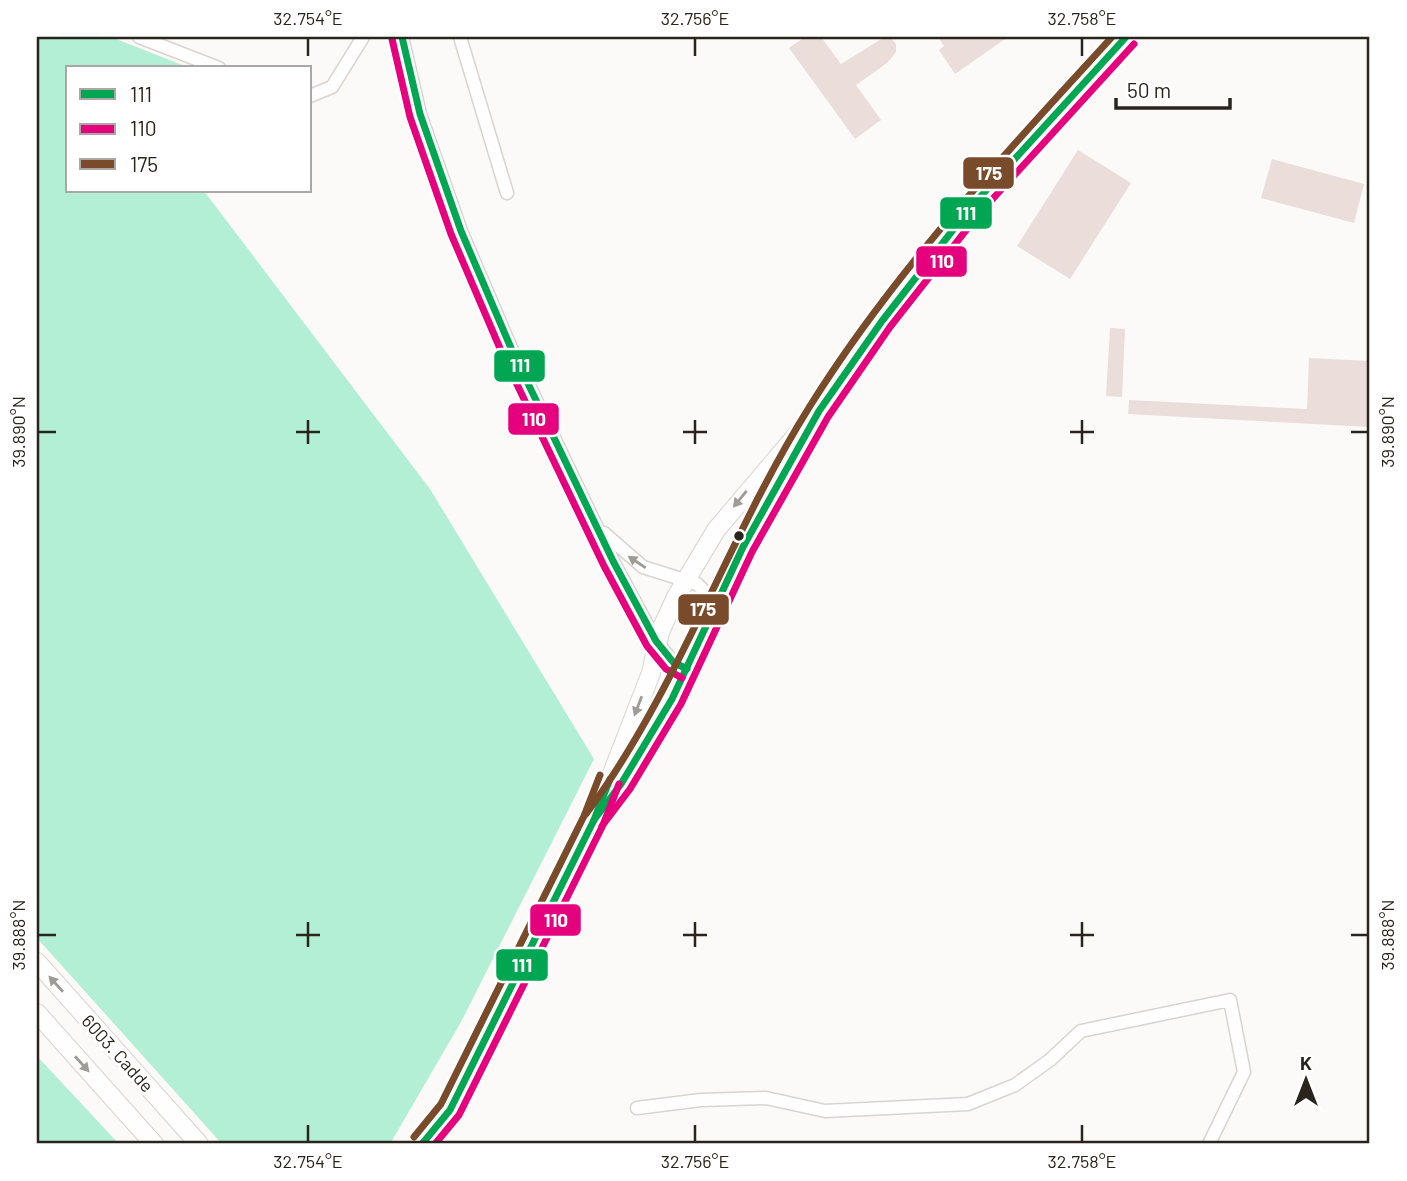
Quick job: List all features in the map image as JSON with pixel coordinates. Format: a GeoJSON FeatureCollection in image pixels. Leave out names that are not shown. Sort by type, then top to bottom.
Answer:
{"type":"FeatureCollection","features":[{"type":"Feature","properties":{"kind":"main road"},"geometry":{"type":"LineString","coordinates":[[594,820],[645,746],[687,669],[743,547],[819,411],[882,321],[970,208],[1126,37]]}},
{"type":"Feature","properties":{"kind":"main road"},"geometry":{"type":"LineString","coordinates":[[439,1144],[450,1110],[594,820],[651,673],[656,641],[686,579],[740,499],[819,411]]}},
{"type":"Feature","properties":{"kind":"main road","name":"6003. Cadde"},"geometry":{"type":"LineString","coordinates":[[37,962],[200,1144]]}},
{"type":"Feature","properties":{"kind":"main road","name":"6003. Cadde"},"geometry":{"type":"LineString","coordinates":[[37,1013],[154,1144]]}},
{"type":"Feature","properties":{"kind":"main road"},"geometry":{"type":"LineString","coordinates":[[422,1144],[450,1110]]}},
{"type":"Feature","properties":{"kind":"street"},"geometry":{"type":"LineString","coordinates":[[139,37],[214,66]]}},
{"type":"Feature","properties":{"kind":"street"},"geometry":{"type":"LineString","coordinates":[[312,95],[332,87],[363,37]]}},
{"type":"Feature","properties":{"kind":"street"},"geometry":{"type":"LineString","coordinates":[[402,37],[421,114],[461,231],[511,348],[656,641],[673,662],[687,669]]}},
{"type":"Feature","properties":{"kind":"street"},"geometry":{"type":"LineString","coordinates":[[460,37],[507,193]]}},
{"type":"Feature","properties":{"kind":"street"},"geometry":{"type":"LineString","coordinates":[[598,527],[643,567],[686,579],[706,591],[718,604]]}},
{"type":"Feature","properties":{"kind":"street"},"geometry":{"type":"LineString","coordinates":[[637,1108],[701,1100],[766,1098],[825,1111],[968,1104],[1015,1085],[1049,1060],[1081,1031],[1230,1000],[1244,1072],[1209,1144]]}},
{"type":"Feature","properties":{"kind":"green space"},"geometry":{"type":"Polygon","coordinates":[[[37,37],[111,37],[185,66],[66,66],[66,192],[205,192],[430,489],[594,759],[461,1022],[390,1144],[222,1144],[37,938],[37,37]]]}},
{"type":"Feature","properties":{"kind":"green space"},"geometry":{"type":"Polygon","coordinates":[[[37,1056],[119,1144],[37,1144],[37,1056]]]}},
{"type":"Feature","properties":{"kind":"building"},"geometry":{"type":"Polygon","coordinates":[[[805,37],[821,37],[841,64],[883,38],[891,38],[896,44],[896,52],[887,63],[856,85],[881,120],[855,139],[789,48],[805,37]]]}},
{"type":"Feature","properties":{"kind":"building"},"geometry":{"type":"Polygon","coordinates":[[[938,37],[1008,37],[955,74],[939,50],[944,46],[938,37]]]}},
{"type":"Feature","properties":{"kind":"building"},"geometry":{"type":"Polygon","coordinates":[[[1078,150],[1131,183],[1070,279],[1017,246],[1078,150]]]}},
{"type":"Feature","properties":{"kind":"building"},"geometry":{"type":"Polygon","coordinates":[[[1272,159],[1364,184],[1354,223],[1261,198],[1272,159]]]}},
{"type":"Feature","properties":{"kind":"building"},"geometry":{"type":"Polygon","coordinates":[[[1110,328],[1125,329],[1122,397],[1106,396],[1110,328]]]}},
{"type":"Feature","properties":{"kind":"building"},"geometry":{"type":"Polygon","coordinates":[[[1309,358],[1370,361],[1370,427],[1128,414],[1129,400],[1307,409],[1309,358]]]}},
{"type":"Feature","properties":{"kind":"transit line","name":"111"},"geometry":{"type":"LineString","coordinates":[[402,37],[420,114],[461,231],[511,348],[613,561],[656,641],[673,662],[687,669]]}},
{"type":"Feature","properties":{"kind":"transit line","name":"175"},"geometry":{"type":"LineString","coordinates":[[586,814],[649,716],[780,456],[843,356],[878,307],[953,214],[1112,37]]}},
{"type":"Feature","properties":{"kind":"transit line","name":"111"},"geometry":{"type":"LineString","coordinates":[[594,820],[621,784],[672,699],[743,547],[819,411],[882,321],[970,208],[1126,37]]}},
{"type":"Feature","properties":{"kind":"transit line","name":"110"},"geometry":{"type":"LineString","coordinates":[[392,39],[410,117],[451,234],[502,353],[604,566],[647,646],[666,669],[682,678]]}},
{"type":"Feature","properties":{"kind":"transit line","name":"110"},"geometry":{"type":"LineString","coordinates":[[602,826],[630,789],[681,704],[752,552],[828,417],[890,327],[978,215],[1134,44]]}},
{"type":"Feature","properties":{"kind":"transit line","name":"175"},"geometry":{"type":"LineString","coordinates":[[414,1137],[441,1104],[584,816],[600,775]]}},
{"type":"Feature","properties":{"kind":"transit line","name":"111"},"geometry":{"type":"LineString","coordinates":[[422,1144],[450,1110],[594,820],[610,779]]}},
{"type":"Feature","properties":{"kind":"transit line","name":"110"},"geometry":{"type":"LineString","coordinates":[[435,1144],[459,1115],[603,825],[619,784]]}}]}
